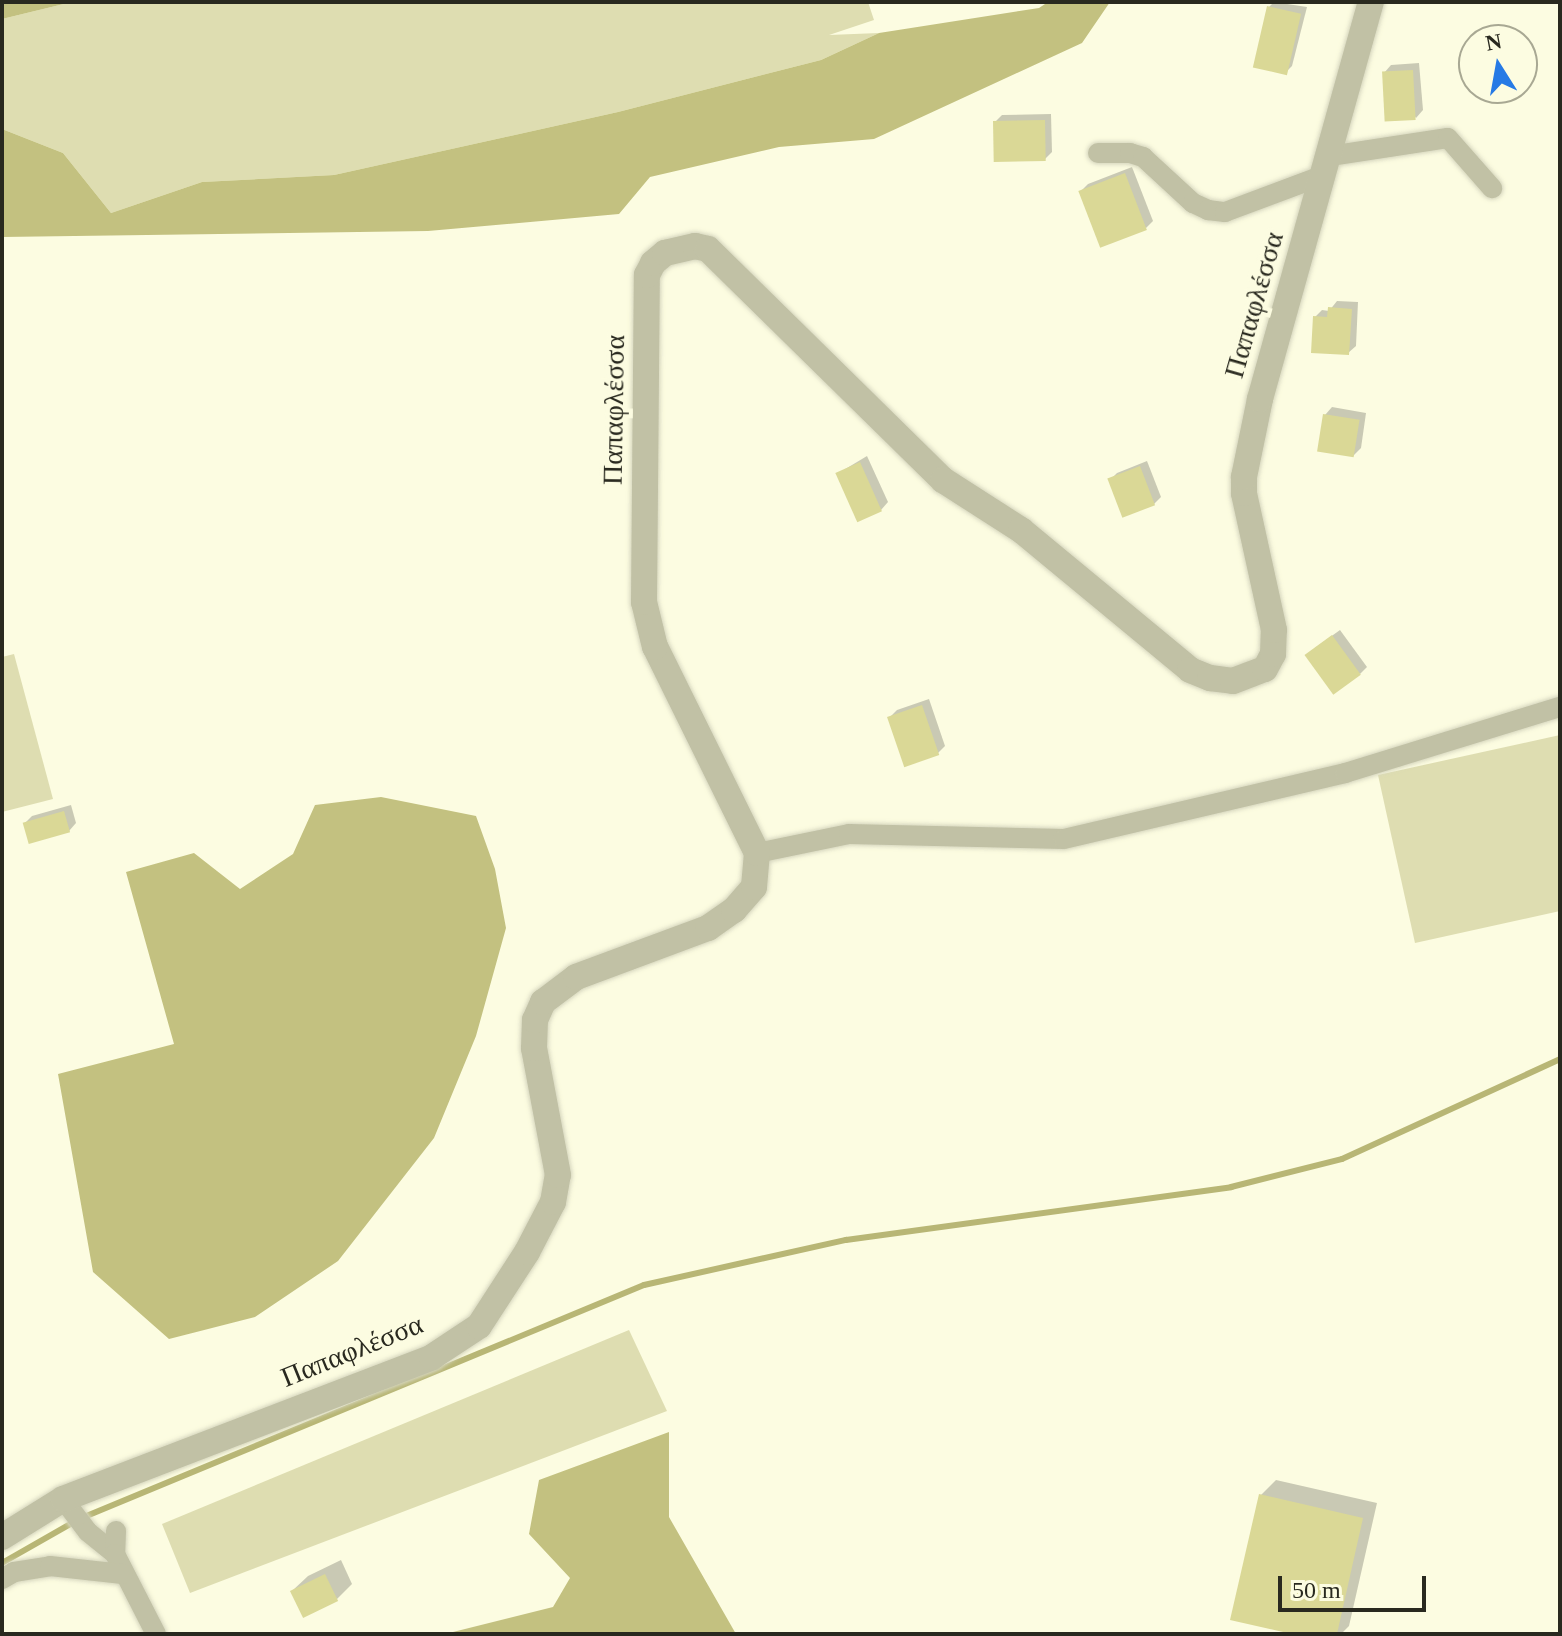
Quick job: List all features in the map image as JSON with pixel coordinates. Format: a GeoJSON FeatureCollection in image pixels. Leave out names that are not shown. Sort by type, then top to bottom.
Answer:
{"type":"FeatureCollection","features":[{"type":"Feature","properties":{"kind":"street","name":"Παπαφλέσσα"},"geometry":{"type":"LineString","coordinates":[[2,1537],[68,1504],[432,1357],[479,1326],[527,1252],[553,1202],[558,1175],[534,1048],[535,1020],[543,1002],[576,977],[720,920],[754,887],[757,853],[647,624],[644,602],[647,275],[653,263],[678,248],[708,249],[943,480],[1021,530],[1190,670],[1210,678],[1233,681],[1265,669],[1275,642],[1244,493],[1244,477],[1260,399],[1371,2]]}},
{"type":"Feature","properties":{"kind":"street"},"geometry":{"type":"LineString","coordinates":[[1098,153],[1143,157],[1193,203],[1225,212],[1327,166],[1448,138],[1492,188]]}},
{"type":"Feature","properties":{"kind":"street"},"geometry":{"type":"LineString","coordinates":[[757,853],[849,834],[1064,839],[1345,773],[1560,707]]}},
{"type":"Feature","properties":{"kind":"street"},"geometry":{"type":"LineString","coordinates":[[68,1504],[88,1532],[115,1554]]}},
{"type":"Feature","properties":{"kind":"street"},"geometry":{"type":"LineString","coordinates":[[116,1531],[115,1554],[156,1634]]}},
{"type":"Feature","properties":{"kind":"street"},"geometry":{"type":"LineString","coordinates":[[2,1579],[14,1572],[50,1566],[123,1574]]}},
{"type":"Feature","properties":{"kind":"green space"},"geometry":{"type":"Polygon","coordinates":[[[72,2],[868,2],[874,20],[829,35],[879,33],[821,60],[618,112],[334,175],[202,182],[111,213],[63,153],[2,129],[2,19],[72,2]]]}},
{"type":"Feature","properties":{"kind":"green space"},"geometry":{"type":"Polygon","coordinates":[[[14,654],[53,799],[2,812],[2,657],[14,654]]]}},
{"type":"Feature","properties":{"kind":"green space"},"geometry":{"type":"Polygon","coordinates":[[[1560,735],[1560,911],[1415,943],[1378,775],[1560,735]]]}},
{"type":"Feature","properties":{"kind":"green space"},"geometry":{"type":"Polygon","coordinates":[[[629,1330],[667,1411],[190,1593],[162,1524],[629,1330]]]}},
{"type":"Feature","properties":{"kind":"shaded area"},"geometry":{"type":"Polygon","coordinates":[[[2,2],[72,2],[2,19],[2,2]]]}},
{"type":"Feature","properties":{"kind":"shaded area"},"geometry":{"type":"Polygon","coordinates":[[[1048,2],[1110,2],[1082,43],[874,139],[779,147],[650,177],[619,214],[428,231],[2,237],[2,129],[63,153],[111,213],[202,182],[334,175],[618,112],[821,60],[879,33],[1039,8],[1048,2]]]}},
{"type":"Feature","properties":{"kind":"shaded area"},"geometry":{"type":"Polygon","coordinates":[[[381,797],[476,816],[495,869],[506,928],[476,1036],[434,1138],[338,1261],[255,1317],[169,1339],[93,1272],[58,1074],[174,1044],[126,872],[194,853],[240,889],[293,854],[315,805],[381,797]]]}},
{"type":"Feature","properties":{"kind":"shaded area"},"geometry":{"type":"Polygon","coordinates":[[[669,1432],[669,1517],[736,1634],[445,1634],[553,1607],[570,1578],[529,1534],[539,1480],[669,1432]]]}},
{"type":"Feature","properties":{"kind":"building"},"geometry":{"type":"Polygon","coordinates":[[[1267,6],[1301,14],[1287,75],[1253,67],[1267,6]]]}},
{"type":"Feature","properties":{"kind":"building"},"geometry":{"type":"Polygon","coordinates":[[[1413,70],[1416,120],[1385,122],[1382,72],[1413,70]]]}},
{"type":"Feature","properties":{"kind":"building"},"geometry":{"type":"Polygon","coordinates":[[[1045,120],[1046,161],[994,162],[993,121],[1045,120]]]}},
{"type":"Feature","properties":{"kind":"building"},"geometry":{"type":"Polygon","coordinates":[[[1125,173],[1147,230],[1100,248],[1078,191],[1125,173]]]}},
{"type":"Feature","properties":{"kind":"building"},"geometry":{"type":"Polygon","coordinates":[[[1328,307],[1352,309],[1349,355],[1311,353],[1313,316],[1327,317],[1328,307]]]}},
{"type":"Feature","properties":{"kind":"building"},"geometry":{"type":"Polygon","coordinates":[[[1323,414],[1360,420],[1354,457],[1317,452],[1323,414]]]}},
{"type":"Feature","properties":{"kind":"building"},"geometry":{"type":"Polygon","coordinates":[[[860,462],[882,511],[857,522],[835,473],[860,462]]]}},
{"type":"Feature","properties":{"kind":"building"},"geometry":{"type":"Polygon","coordinates":[[[1140,466],[1155,505],[1122,518],[1107,479],[1140,466]]]}},
{"type":"Feature","properties":{"kind":"building"},"geometry":{"type":"Polygon","coordinates":[[[1332,635],[1361,675],[1333,695],[1304,655],[1332,635]]]}},
{"type":"Feature","properties":{"kind":"building"},"geometry":{"type":"Polygon","coordinates":[[[922,705],[939,755],[904,767],[887,717],[922,705]]]}},
{"type":"Feature","properties":{"kind":"building"},"geometry":{"type":"Polygon","coordinates":[[[64,811],[70,832],[29,844],[23,823],[64,811]]]}},
{"type":"Feature","properties":{"kind":"building"},"geometry":{"type":"Polygon","coordinates":[[[1259,1494],[1363,1518],[1337,1634],[1292,1634],[1230,1620],[1259,1494]]]}},
{"type":"Feature","properties":{"kind":"building"},"geometry":{"type":"Polygon","coordinates":[[[325,1574],[338,1601],[303,1618],[290,1591],[325,1574]]]}},
{"type":"Feature","properties":{"kind":"waterway"},"geometry":{"type":"LineString","coordinates":[[84,1517],[644,1285],[846,1240],[1231,1187],[1342,1159],[1560,1059]]}},
{"type":"Feature","properties":{"kind":"waterway"},"geometry":{"type":"LineString","coordinates":[[2,1563],[74,1522]]}}]}
